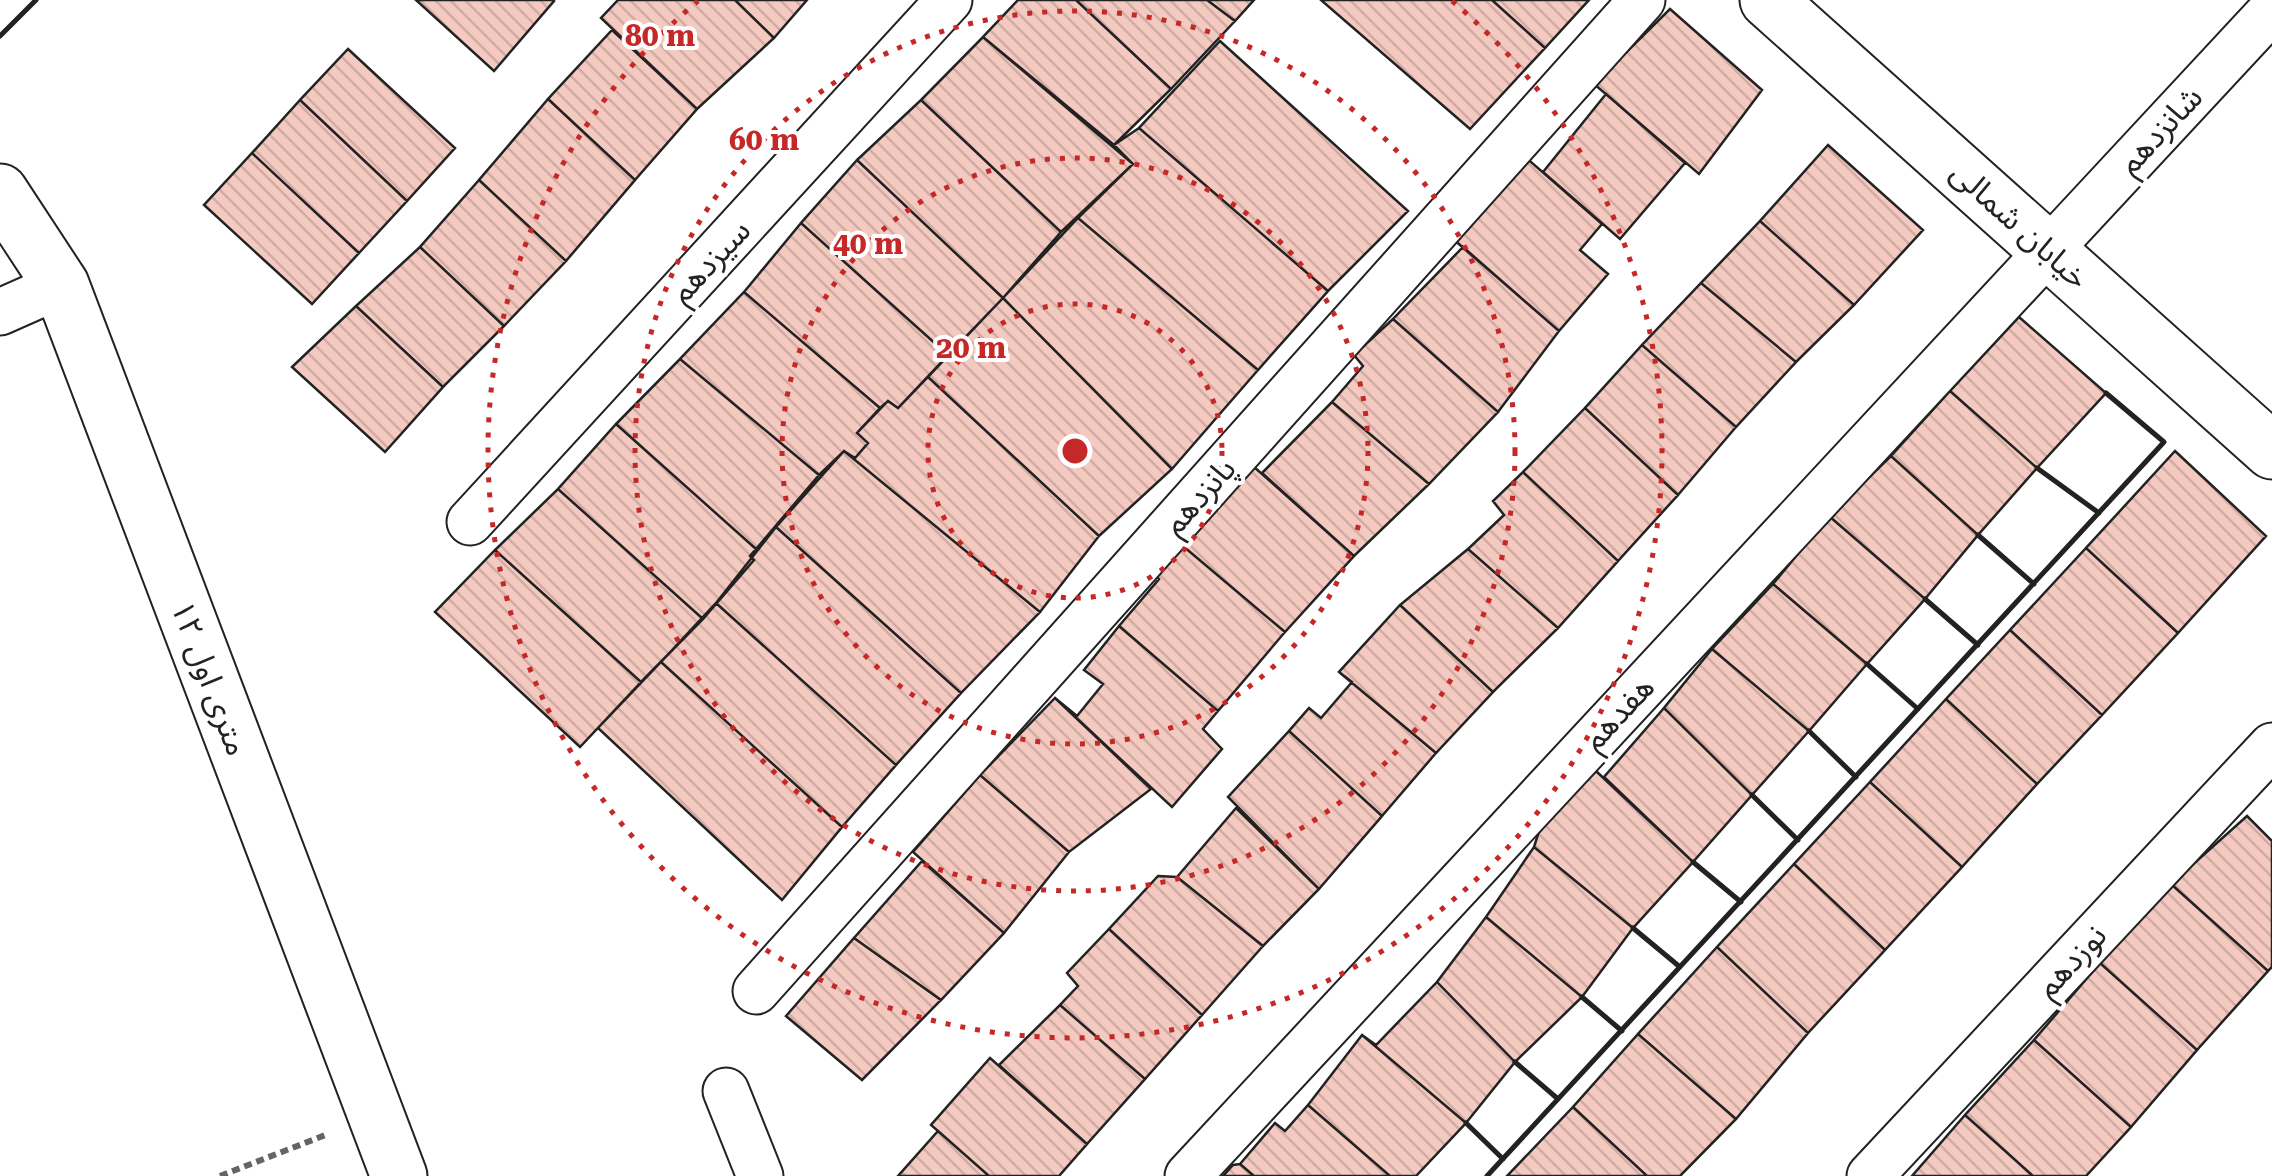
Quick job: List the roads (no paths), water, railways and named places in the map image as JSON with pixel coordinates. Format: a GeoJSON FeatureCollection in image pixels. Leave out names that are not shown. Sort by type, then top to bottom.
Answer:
{"type":"FeatureCollection","features":[{"type":"Feature","properties":{"kind":"street","name":"سیزدهم"},"geometry":{"type":"LineString","coordinates":[[470,522],[949,0]]}},
{"type":"Feature","properties":{"kind":"street","name":"پانزدهم"},"geometry":{"type":"LineString","coordinates":[[756,991],[1642,0]]}},
{"type":"Feature","properties":{"kind":"street","name":"خیابان شمالی"},"geometry":{"type":"LineString","coordinates":[[1768,0],[2272,451]]}},
{"type":"Feature","properties":{"kind":"street","name":"شانزدهم"},"geometry":{"type":"LineString","coordinates":[[2048,250],[2272,10]]}},
{"type":"Feature","properties":{"kind":"street","name":"۱۲ متری اول"},"geometry":{"type":"LineString","coordinates":[[0,192],[62,285],[399,1176]]}},
{"type":"Feature","properties":{"kind":"street","name":"هفدهم"},"geometry":{"type":"LineString","coordinates":[[1188,1176],[2048,250]]}},
{"type":"Feature","properties":{"kind":"street"},"geometry":{"type":"LineString","coordinates":[[0,312],[62,285]]}},
{"type":"Feature","properties":{"kind":"street","name":"نوزدهم"},"geometry":{"type":"LineString","coordinates":[[1870,1176],[2272,746]]}},
{"type":"Feature","properties":{"kind":"street"},"geometry":{"type":"LineString","coordinates":[[726,1090],[760,1176]]}}]}
